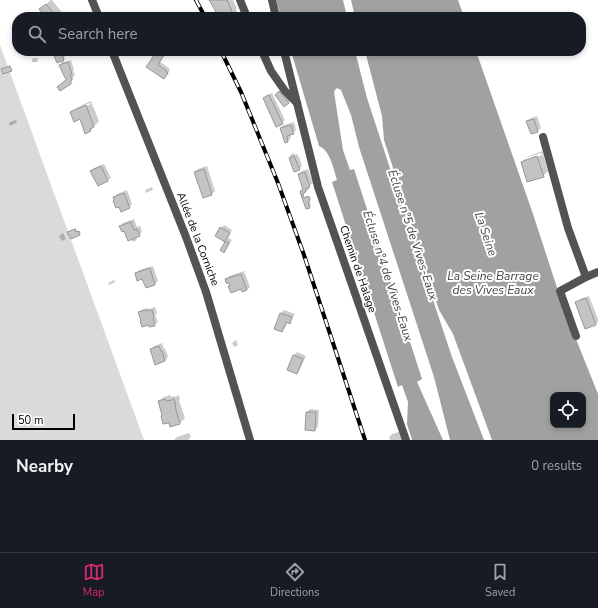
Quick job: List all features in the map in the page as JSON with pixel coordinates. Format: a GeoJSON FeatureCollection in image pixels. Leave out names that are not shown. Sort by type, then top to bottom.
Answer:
{"type":"FeatureCollection","features":[{"type":"Feature","properties":{"kind":"street"},"geometry":{"type":"LineString","coordinates":[[92,0],[97,12]]}},
{"type":"Feature","properties":{"kind":"street"},"geometry":{"type":"LineString","coordinates":[[240,0],[245,12]]}},
{"type":"Feature","properties":{"kind":"street"},"geometry":{"type":"LineString","coordinates":[[272,0],[275,12]]}},
{"type":"Feature","properties":{"kind":"street","name":"Allée de la Corniche"},"geometry":{"type":"LineString","coordinates":[[114,56],[186,237],[206,292],[250,440]]}},
{"type":"Feature","properties":{"kind":"street"},"geometry":{"type":"LineString","coordinates":[[264,56],[271,71],[285,91],[297,103]]}},
{"type":"Feature","properties":{"kind":"street","name":"Chemin de Halage"},"geometry":{"type":"LineString","coordinates":[[285,56],[318,187],[406,440]]}},
{"type":"Feature","properties":{"kind":"street"},"geometry":{"type":"LineString","coordinates":[[543,137],[568,228],[586,277]]}},
{"type":"Feature","properties":{"kind":"street"},"geometry":{"type":"LineString","coordinates":[[576,336],[560,291],[598,272]]}},
{"type":"Feature","properties":{"kind":"shaded area"},"geometry":{"type":"Polygon","coordinates":[[[0,45],[144,440],[0,440],[0,45]]]}},
{"type":"Feature","properties":{"kind":"water"},"geometry":{"type":"Polygon","coordinates":[[[276,0],[343,0],[346,12],[280,12],[276,0]]]}},
{"type":"Feature","properties":{"kind":"water"},"geometry":{"type":"Polygon","coordinates":[[[351,0],[458,0],[462,12],[354,12],[351,0]]]}},
{"type":"Feature","properties":{"kind":"water","name":"La Seine Barrage des Vives Eaux"},"geometry":{"type":"Polygon","coordinates":[[[292,56],[356,56],[367,98],[437,312],[452,357],[484,440],[450,440],[434,377],[359,147],[351,115],[341,90],[337,88],[334,92],[343,150],[350,170],[354,169],[422,379],[417,382],[443,440],[412,440],[407,424],[408,402],[402,385],[398,387],[332,182],[337,180],[333,166],[329,156],[323,148],[319,146],[292,56]]]}},
{"type":"Feature","properties":{"kind":"water","name":"La Seine Barrage des Vives Eaux"},"geometry":{"type":"Polygon","coordinates":[[[366,56],[478,56],[533,214],[564,309],[598,394],[598,440],[492,440],[453,334],[439,310],[384,140],[382,116],[366,56]]]}},
{"type":"Feature","properties":{"kind":"building"},"geometry":{"type":"Polygon","coordinates":[[[209,0],[227,0],[232,12],[216,12],[209,0]]]}},
{"type":"Feature","properties":{"kind":"building"},"geometry":{"type":"Polygon","coordinates":[[[46,4],[53,12],[41,12],[39,9],[46,4]]]}},
{"type":"Feature","properties":{"kind":"building"},"geometry":{"type":"Polygon","coordinates":[[[54,56],[63,56],[64,60],[57,63],[54,56]]]}},
{"type":"Feature","properties":{"kind":"building"},"geometry":{"type":"Polygon","coordinates":[[[154,56],[163,56],[158,65],[168,73],[164,79],[146,67],[154,56]]]}},
{"type":"Feature","properties":{"kind":"building"},"geometry":{"type":"Polygon","coordinates":[[[68,62],[72,74],[70,75],[72,79],[71,84],[60,91],[57,87],[67,79],[65,78],[59,65],[68,62]]]}},
{"type":"Feature","properties":{"kind":"building"},"geometry":{"type":"Polygon","coordinates":[[[10,66],[12,71],[3,74],[1,69],[10,66]]]}},
{"type":"Feature","properties":{"kind":"building"},"geometry":{"type":"Polygon","coordinates":[[[279,91],[289,103],[284,107],[275,95],[279,91]]]}},
{"type":"Feature","properties":{"kind":"building"},"geometry":{"type":"Polygon","coordinates":[[[269,95],[283,124],[276,127],[263,98],[269,95]]]}},
{"type":"Feature","properties":{"kind":"building"},"geometry":{"type":"Polygon","coordinates":[[[86,105],[94,127],[90,129],[91,131],[85,134],[80,119],[74,122],[70,112],[86,105]]]}},
{"type":"Feature","properties":{"kind":"building"},"geometry":{"type":"Polygon","coordinates":[[[534,119],[538,132],[531,134],[526,121],[534,119]]]}},
{"type":"Feature","properties":{"kind":"building"},"geometry":{"type":"Polygon","coordinates":[[[291,125],[294,134],[287,136],[288,142],[285,143],[280,128],[291,125]]]}},
{"type":"Feature","properties":{"kind":"building"},"geometry":{"type":"Polygon","coordinates":[[[294,156],[300,170],[294,172],[289,158],[294,156]]]}},
{"type":"Feature","properties":{"kind":"building"},"geometry":{"type":"Polygon","coordinates":[[[537,156],[544,177],[527,182],[521,162],[537,156]]]}},
{"type":"Feature","properties":{"kind":"building"},"geometry":{"type":"Polygon","coordinates":[[[101,166],[108,181],[98,186],[90,171],[101,166]]]}},
{"type":"Feature","properties":{"kind":"building"},"geometry":{"type":"Polygon","coordinates":[[[204,169],[212,195],[203,198],[194,172],[204,169]]]}},
{"type":"Feature","properties":{"kind":"building"},"geometry":{"type":"Polygon","coordinates":[[[305,172],[310,187],[305,189],[306,192],[301,195],[300,191],[303,190],[298,174],[305,172]]]}},
{"type":"Feature","properties":{"kind":"building"},"geometry":{"type":"Polygon","coordinates":[[[124,193],[130,208],[121,212],[119,207],[116,208],[113,197],[124,193]]]}},
{"type":"Feature","properties":{"kind":"building"},"geometry":{"type":"Polygon","coordinates":[[[303,194],[304,198],[308,196],[310,208],[306,209],[301,195],[303,194]]]}},
{"type":"Feature","properties":{"kind":"building"},"geometry":{"type":"Polygon","coordinates":[[[131,222],[134,230],[137,229],[140,236],[128,241],[124,231],[122,232],[119,226],[131,222]]]}},
{"type":"Feature","properties":{"kind":"building"},"geometry":{"type":"Polygon","coordinates":[[[220,227],[230,233],[225,241],[229,243],[224,253],[220,250],[225,242],[215,236],[220,227]]]}},
{"type":"Feature","properties":{"kind":"building"},"geometry":{"type":"Polygon","coordinates":[[[75,229],[76,232],[79,231],[80,235],[71,239],[67,232],[75,229]]]}},
{"type":"Feature","properties":{"kind":"building"},"geometry":{"type":"Polygon","coordinates":[[[150,268],[155,285],[146,288],[142,279],[137,281],[135,273],[150,268]]]}},
{"type":"Feature","properties":{"kind":"building"},"geometry":{"type":"Polygon","coordinates":[[[241,274],[247,290],[242,292],[241,289],[231,293],[228,286],[230,286],[229,283],[226,283],[225,279],[241,274]]]}},
{"type":"Feature","properties":{"kind":"building"},"geometry":{"type":"Polygon","coordinates":[[[586,298],[596,325],[585,329],[575,302],[586,298]]]}},
{"type":"Feature","properties":{"kind":"building"},"geometry":{"type":"Polygon","coordinates":[[[152,310],[155,326],[149,327],[149,325],[142,327],[138,312],[152,310]]]}},
{"type":"Feature","properties":{"kind":"building"},"geometry":{"type":"Polygon","coordinates":[[[280,313],[292,317],[290,324],[286,322],[282,332],[274,329],[280,313]]]}},
{"type":"Feature","properties":{"kind":"building"},"geometry":{"type":"Polygon","coordinates":[[[159,346],[165,361],[155,365],[150,349],[159,346]]]}},
{"type":"Feature","properties":{"kind":"building"},"geometry":{"type":"Polygon","coordinates":[[[293,355],[303,359],[297,374],[287,370],[293,355]]]}},
{"type":"Feature","properties":{"kind":"building"},"geometry":{"type":"Polygon","coordinates":[[[165,399],[166,401],[174,399],[180,424],[170,427],[169,423],[163,424],[158,401],[165,399]]]}},
{"type":"Feature","properties":{"kind":"building"},"geometry":{"type":"Polygon","coordinates":[[[306,412],[316,412],[315,431],[305,430],[306,412]]]}},
{"type":"Feature","properties":{"kind":"railway"},"geometry":{"type":"LineString","coordinates":[[196,0],[202,12]]}},
{"type":"Feature","properties":{"kind":"railway"},"geometry":{"type":"LineString","coordinates":[[223,56],[241,92],[278,183],[304,255],[365,440]]}},
{"type":"Feature","properties":{"kind":"water label","name":"La Seine"},"geometry":{"type":"Point","coordinates":[486,234]}},
{"type":"Feature","properties":{"kind":"water label","name":"Écluse n°5 de Vives-Eaux"},"geometry":{"type":"Point","coordinates":[413,235]}},
{"type":"Feature","properties":{"kind":"water label","name":"Écluse n°4 de Vives-Eaux"},"geometry":{"type":"Point","coordinates":[388,276]}}]}
